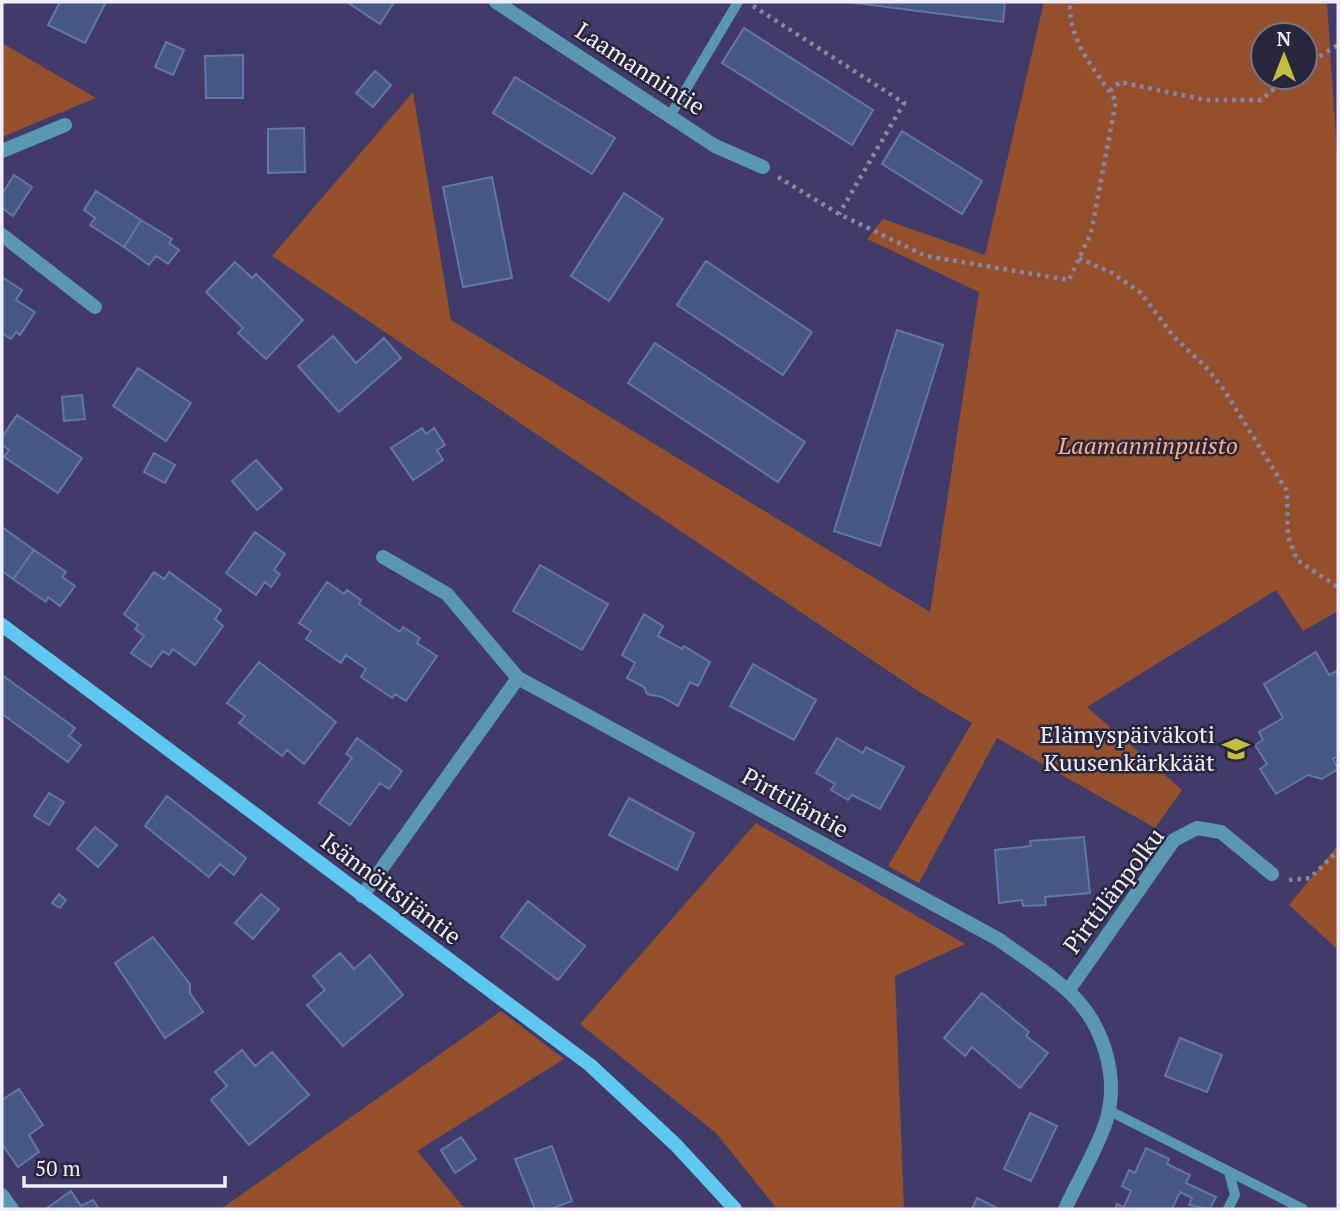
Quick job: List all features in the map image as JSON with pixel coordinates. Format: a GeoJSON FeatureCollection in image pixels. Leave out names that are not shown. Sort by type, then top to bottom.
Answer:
{"type":"FeatureCollection","features":[{"type":"Feature","properties":{"kind":"street","name":"Laamannintie"},"geometry":{"type":"LineString","coordinates":[[496,2],[715,146],[763,167]]}},
{"type":"Feature","properties":{"kind":"street"},"geometry":{"type":"LineString","coordinates":[[2,151],[65,125]]}},
{"type":"Feature","properties":{"kind":"street"},"geometry":{"type":"LineString","coordinates":[[2,235],[95,307]]}},
{"type":"Feature","properties":{"kind":"street"},"geometry":{"type":"LineString","coordinates":[[362,896],[517,678],[447,594],[383,557]]}},
{"type":"Feature","properties":{"kind":"street","name":"Isännöitsijäntie"},"geometry":{"type":"LineString","coordinates":[[2,625],[590,1065],[676,1145],[735,1209]]}},
{"type":"Feature","properties":{"kind":"street","name":"Pirttiläntie"},"geometry":{"type":"LineString","coordinates":[[517,678],[998,939],[1068,990],[1091,1020],[1107,1053],[1113,1090],[1108,1110],[1065,1209]]}},
{"type":"Feature","properties":{"kind":"street","name":"Pirttilänpolku"},"geometry":{"type":"LineString","coordinates":[[1068,990],[1174,840],[1197,828],[1221,832],[1272,874]]}},
{"type":"Feature","properties":{"kind":"street"},"geometry":{"type":"LineString","coordinates":[[2,1195],[12,1209]]}},
{"type":"Feature","properties":{"kind":"lane"},"geometry":{"type":"LineString","coordinates":[[670,116],[738,2]]}},
{"type":"Feature","properties":{"kind":"lane"},"geometry":{"type":"LineString","coordinates":[[1108,1110],[1303,1209]]}},
{"type":"Feature","properties":{"kind":"lane"},"geometry":{"type":"LineString","coordinates":[[1228,1209],[1235,1195],[1229,1172]]}},
{"type":"Feature","properties":{"kind":"path"},"geometry":{"type":"LineString","coordinates":[[746,2],[904,103],[839,214]]}},
{"type":"Feature","properties":{"kind":"path"},"geometry":{"type":"LineString","coordinates":[[763,167],[839,214],[926,256],[1069,280],[1091,233],[1116,101],[1074,38],[1069,16],[1070,2]]}},
{"type":"Feature","properties":{"kind":"path"},"geometry":{"type":"LineString","coordinates":[[1319,57],[1338,45]]}},
{"type":"Feature","properties":{"kind":"path"},"geometry":{"type":"LineString","coordinates":[[1110,92],[1120,82],[1205,100],[1261,100],[1271,91]]}},
{"type":"Feature","properties":{"kind":"path"},"geometry":{"type":"LineString","coordinates":[[1079,258],[1112,274],[1141,293],[1174,337],[1218,382],[1287,491],[1289,536],[1297,560],[1338,587]]}},
{"type":"Feature","properties":{"kind":"path"},"geometry":{"type":"LineString","coordinates":[[1272,874],[1288,880],[1310,878],[1338,851]]}},
{"type":"Feature","properties":{"kind":"green space","name":"Laamanninpuisto"},"geometry":{"type":"Polygon","coordinates":[[[1044,2],[1327,2],[1338,166],[1338,611],[1303,631],[1276,590],[1087,707],[1182,790],[1155,828],[997,738],[919,883],[888,866],[972,723],[918,691],[272,256],[413,92],[451,320],[930,612],[979,292],[867,239],[883,219],[985,255],[1044,2]]]}},
{"type":"Feature","properties":{"kind":"green space"},"geometry":{"type":"Polygon","coordinates":[[[2,43],[96,98],[2,137],[2,43]]]}},
{"type":"Feature","properties":{"kind":"green space"},"geometry":{"type":"Polygon","coordinates":[[[756,823],[965,944],[895,976],[904,1209],[777,1209],[716,1133],[580,1024],[756,823]]]}},
{"type":"Feature","properties":{"kind":"green space"},"geometry":{"type":"Polygon","coordinates":[[[1338,845],[1338,950],[1289,905],[1338,845]]]}},
{"type":"Feature","properties":{"kind":"green space"},"geometry":{"type":"Polygon","coordinates":[[[501,1011],[564,1059],[417,1151],[465,1209],[221,1209],[501,1011]]]}},
{"type":"Feature","properties":{"kind":"building"},"geometry":{"type":"Polygon","coordinates":[[[60,2],[106,2],[85,43],[48,25],[60,2]]]}},
{"type":"Feature","properties":{"kind":"building"},"geometry":{"type":"Polygon","coordinates":[[[347,2],[394,2],[380,24],[347,2]]]}},
{"type":"Feature","properties":{"kind":"building"},"geometry":{"type":"Polygon","coordinates":[[[848,2],[1005,2],[1003,22],[848,2]]]}},
{"type":"Feature","properties":{"kind":"building"},"geometry":{"type":"Polygon","coordinates":[[[744,28],[873,110],[852,145],[722,63],[744,28]]]}},
{"type":"Feature","properties":{"kind":"building"},"geometry":{"type":"Polygon","coordinates":[[[166,42],[184,50],[173,75],[155,67],[166,42]]]}},
{"type":"Feature","properties":{"kind":"building"},"geometry":{"type":"Polygon","coordinates":[[[243,55],[243,98],[206,98],[205,56],[243,55]]]}},
{"type":"Feature","properties":{"kind":"building"},"geometry":{"type":"Polygon","coordinates":[[[375,71],[391,85],[373,107],[356,93],[375,71]]]}},
{"type":"Feature","properties":{"kind":"building"},"geometry":{"type":"Polygon","coordinates":[[[515,77],[615,138],[592,174],[493,113],[515,77]]]}},
{"type":"Feature","properties":{"kind":"building"},"geometry":{"type":"Polygon","coordinates":[[[304,128],[305,172],[268,173],[268,129],[304,128]]]}},
{"type":"Feature","properties":{"kind":"building"},"geometry":{"type":"Polygon","coordinates":[[[902,131],[982,181],[962,214],[882,164],[902,131]]]}},
{"type":"Feature","properties":{"kind":"building"},"geometry":{"type":"Polygon","coordinates":[[[14,175],[32,187],[13,216],[2,208],[2,194],[14,175]]]}},
{"type":"Feature","properties":{"kind":"building"},"geometry":{"type":"Polygon","coordinates":[[[492,177],[512,278],[463,287],[443,187],[492,177]]]}},
{"type":"Feature","properties":{"kind":"building"},"geometry":{"type":"Polygon","coordinates":[[[96,191],[141,220],[124,247],[90,225],[95,218],[84,210],[96,191]]]}},
{"type":"Feature","properties":{"kind":"building"},"geometry":{"type":"Polygon","coordinates":[[[624,193],[663,219],[609,301],[571,276],[624,193]]]}},
{"type":"Feature","properties":{"kind":"building"},"geometry":{"type":"Polygon","coordinates":[[[141,220],[172,239],[169,243],[179,250],[168,264],[156,256],[149,265],[124,247],[141,220]]]}},
{"type":"Feature","properties":{"kind":"building"},"geometry":{"type":"Polygon","coordinates":[[[706,261],[812,332],[783,375],[677,305],[706,261]]]}},
{"type":"Feature","properties":{"kind":"building"},"geometry":{"type":"Polygon","coordinates":[[[235,262],[252,278],[256,274],[303,320],[266,359],[238,333],[243,328],[206,292],[235,262]]]}},
{"type":"Feature","properties":{"kind":"building"},"geometry":{"type":"Polygon","coordinates":[[[2,277],[22,290],[16,300],[35,312],[20,335],[16,332],[11,339],[2,333],[2,277]]]}},
{"type":"Feature","properties":{"kind":"building"},"geometry":{"type":"Polygon","coordinates":[[[897,330],[943,345],[880,546],[834,531],[897,330]]]}},
{"type":"Feature","properties":{"kind":"building"},"geometry":{"type":"Polygon","coordinates":[[[333,336],[356,363],[384,338],[401,358],[339,412],[298,366],[333,336]]]}},
{"type":"Feature","properties":{"kind":"building"},"geometry":{"type":"Polygon","coordinates":[[[655,343],[805,442],[778,482],[628,383],[655,343]]]}},
{"type":"Feature","properties":{"kind":"building"},"geometry":{"type":"Polygon","coordinates":[[[138,368],[191,403],[166,441],[113,406],[138,368]]]}},
{"type":"Feature","properties":{"kind":"building"},"geometry":{"type":"Polygon","coordinates":[[[82,395],[85,419],[64,421],[62,397],[82,395]]]}},
{"type":"Feature","properties":{"kind":"building"},"geometry":{"type":"Polygon","coordinates":[[[17,415],[82,458],[58,493],[4,457],[9,450],[2,445],[2,437],[17,415]]]}},
{"type":"Feature","properties":{"kind":"building"},"geometry":{"type":"Polygon","coordinates":[[[422,428],[426,434],[434,428],[445,445],[437,450],[443,460],[413,480],[391,448],[422,428]]]}},
{"type":"Feature","properties":{"kind":"building"},"geometry":{"type":"Polygon","coordinates":[[[154,453],[175,465],[165,483],[144,472],[154,453]]]}},
{"type":"Feature","properties":{"kind":"building"},"geometry":{"type":"Polygon","coordinates":[[[256,460],[282,489],[257,510],[232,481],[256,460]]]}},
{"type":"Feature","properties":{"kind":"building"},"geometry":{"type":"Polygon","coordinates":[[[2,527],[34,550],[13,579],[2,571],[2,527]]]}},
{"type":"Feature","properties":{"kind":"building"},"geometry":{"type":"Polygon","coordinates":[[[255,532],[285,554],[274,570],[280,574],[271,587],[265,582],[256,595],[226,573],[255,532]]]}},
{"type":"Feature","properties":{"kind":"building"},"geometry":{"type":"Polygon","coordinates":[[[34,550],[66,572],[62,577],[75,586],[60,606],[48,597],[46,602],[13,579],[34,550]]]}},
{"type":"Feature","properties":{"kind":"building"},"geometry":{"type":"Polygon","coordinates":[[[540,565],[608,604],[582,650],[513,611],[540,565]]]}},
{"type":"Feature","properties":{"kind":"building"},"geometry":{"type":"Polygon","coordinates":[[[154,572],[164,579],[169,572],[221,610],[215,619],[223,626],[195,665],[173,649],[169,655],[163,651],[151,667],[131,653],[144,636],[135,629],[138,625],[124,614],[154,572]]]}},
{"type":"Feature","properties":{"kind":"building"},"geometry":{"type":"Polygon","coordinates":[[[327,582],[344,594],[347,590],[361,600],[359,604],[400,632],[403,627],[420,638],[417,643],[437,656],[406,701],[395,694],[392,698],[361,677],[366,669],[346,655],[341,663],[306,639],[311,631],[299,623],[327,582]]]}},
{"type":"Feature","properties":{"kind":"building"},"geometry":{"type":"Polygon","coordinates":[[[644,614],[663,626],[658,636],[682,649],[684,646],[710,662],[698,686],[690,682],[678,706],[662,697],[647,694],[644,687],[627,678],[635,663],[622,655],[644,614]]]}},
{"type":"Feature","properties":{"kind":"building"},"geometry":{"type":"Polygon","coordinates":[[[1316,652],[1329,675],[1337,671],[1338,675],[1338,756],[1333,759],[1338,769],[1322,779],[1308,775],[1276,794],[1260,769],[1267,764],[1255,745],[1263,740],[1259,732],[1283,718],[1264,684],[1316,652]]]}},
{"type":"Feature","properties":{"kind":"building"},"geometry":{"type":"Polygon","coordinates":[[[259,662],[336,722],[304,764],[287,750],[282,756],[239,723],[245,716],[227,703],[259,662]]]}},
{"type":"Feature","properties":{"kind":"building"},"geometry":{"type":"Polygon","coordinates":[[[753,664],[816,700],[794,740],[730,706],[753,664]]]}},
{"type":"Feature","properties":{"kind":"building"},"geometry":{"type":"Polygon","coordinates":[[[2,675],[75,728],[69,736],[81,745],[68,762],[2,714],[2,675]]]}},
{"type":"Feature","properties":{"kind":"building"},"geometry":{"type":"Polygon","coordinates":[[[357,738],[402,771],[389,789],[380,783],[350,825],[319,803],[352,758],[346,754],[357,738]]]}},
{"type":"Feature","properties":{"kind":"building"},"geometry":{"type":"Polygon","coordinates":[[[837,738],[863,753],[866,747],[904,767],[880,809],[852,795],[848,800],[831,790],[835,784],[816,773],[837,738]]]}},
{"type":"Feature","properties":{"kind":"building"},"geometry":{"type":"Polygon","coordinates":[[[49,793],[64,802],[49,825],[34,816],[49,793]]]}},
{"type":"Feature","properties":{"kind":"building"},"geometry":{"type":"Polygon","coordinates":[[[167,796],[246,858],[234,875],[220,864],[209,877],[145,826],[167,796]]]}},
{"type":"Feature","properties":{"kind":"building"},"geometry":{"type":"Polygon","coordinates":[[[629,798],[694,833],[677,870],[609,835],[629,798]]]}},
{"type":"Feature","properties":{"kind":"building"},"geometry":{"type":"Polygon","coordinates":[[[95,827],[117,845],[98,867],[77,849],[95,827]]]}},
{"type":"Feature","properties":{"kind":"building"},"geometry":{"type":"Polygon","coordinates":[[[1084,837],[1090,893],[1045,897],[1046,905],[1023,906],[1022,900],[999,903],[995,850],[1031,846],[1030,841],[1084,837]]]}},
{"type":"Feature","properties":{"kind":"building"},"geometry":{"type":"Polygon","coordinates":[[[59,894],[66,900],[60,908],[52,903],[59,894]]]}},
{"type":"Feature","properties":{"kind":"building"},"geometry":{"type":"Polygon","coordinates":[[[261,894],[279,909],[253,939],[235,923],[261,894]]]}},
{"type":"Feature","properties":{"kind":"building"},"geometry":{"type":"Polygon","coordinates":[[[528,901],[585,946],[558,980],[501,937],[528,901]]]}},
{"type":"Feature","properties":{"kind":"building"},"geometry":{"type":"Polygon","coordinates":[[[153,937],[190,984],[190,993],[203,1012],[165,1038],[115,963],[153,937]]]}},
{"type":"Feature","properties":{"kind":"building"},"geometry":{"type":"Polygon","coordinates":[[[340,953],[354,969],[370,955],[403,995],[343,1046],[307,1005],[325,990],[313,976],[340,953]]]}},
{"type":"Feature","properties":{"kind":"building"},"geometry":{"type":"Polygon","coordinates":[[[982,993],[1029,1032],[1026,1036],[1048,1053],[1020,1088],[972,1047],[965,1056],[944,1038],[982,993]]]}},
{"type":"Feature","properties":{"kind":"building"},"geometry":{"type":"Polygon","coordinates":[[[1180,1038],[1222,1055],[1207,1092],[1165,1076],[1180,1038]]]}},
{"type":"Feature","properties":{"kind":"building"},"geometry":{"type":"Polygon","coordinates":[[[242,1050],[255,1066],[272,1052],[309,1095],[249,1145],[211,1100],[227,1086],[215,1072],[242,1050]]]}},
{"type":"Feature","properties":{"kind":"building"},"geometry":{"type":"Polygon","coordinates":[[[19,1089],[43,1125],[29,1135],[39,1152],[18,1167],[2,1144],[2,1100],[19,1089]]]}},
{"type":"Feature","properties":{"kind":"building"},"geometry":{"type":"Polygon","coordinates":[[[1030,1113],[1057,1126],[1031,1181],[1004,1169],[1030,1113]]]}},
{"type":"Feature","properties":{"kind":"building"},"geometry":{"type":"Polygon","coordinates":[[[461,1137],[476,1159],[455,1173],[441,1150],[461,1137]]]}},
{"type":"Feature","properties":{"kind":"building"},"geometry":{"type":"Polygon","coordinates":[[[552,1146],[572,1201],[551,1209],[535,1209],[515,1159],[552,1146]]]}},
{"type":"Feature","properties":{"kind":"building"},"geometry":{"type":"Polygon","coordinates":[[[1146,1148],[1169,1159],[1167,1164],[1190,1175],[1186,1183],[1216,1197],[1210,1209],[1189,1205],[1192,1198],[1180,1192],[1172,1209],[1115,1209],[1117,1204],[1124,1207],[1131,1191],[1122,1186],[1129,1170],[1135,1173],[1146,1148]]]}},
{"type":"Feature","properties":{"kind":"building"},"geometry":{"type":"Polygon","coordinates":[[[71,1191],[81,1206],[93,1200],[99,1209],[46,1209],[71,1191]]]}},
{"type":"Feature","properties":{"kind":"building"},"geometry":{"type":"Polygon","coordinates":[[[977,1198],[999,1209],[972,1209],[977,1198]]]}},
{"type":"Feature","properties":{"kind":"place","name":"Elämyspäiväkoti Kuusenkärkkäät"},"geometry":{"type":"Point","coordinates":[1236,749]}}]}
